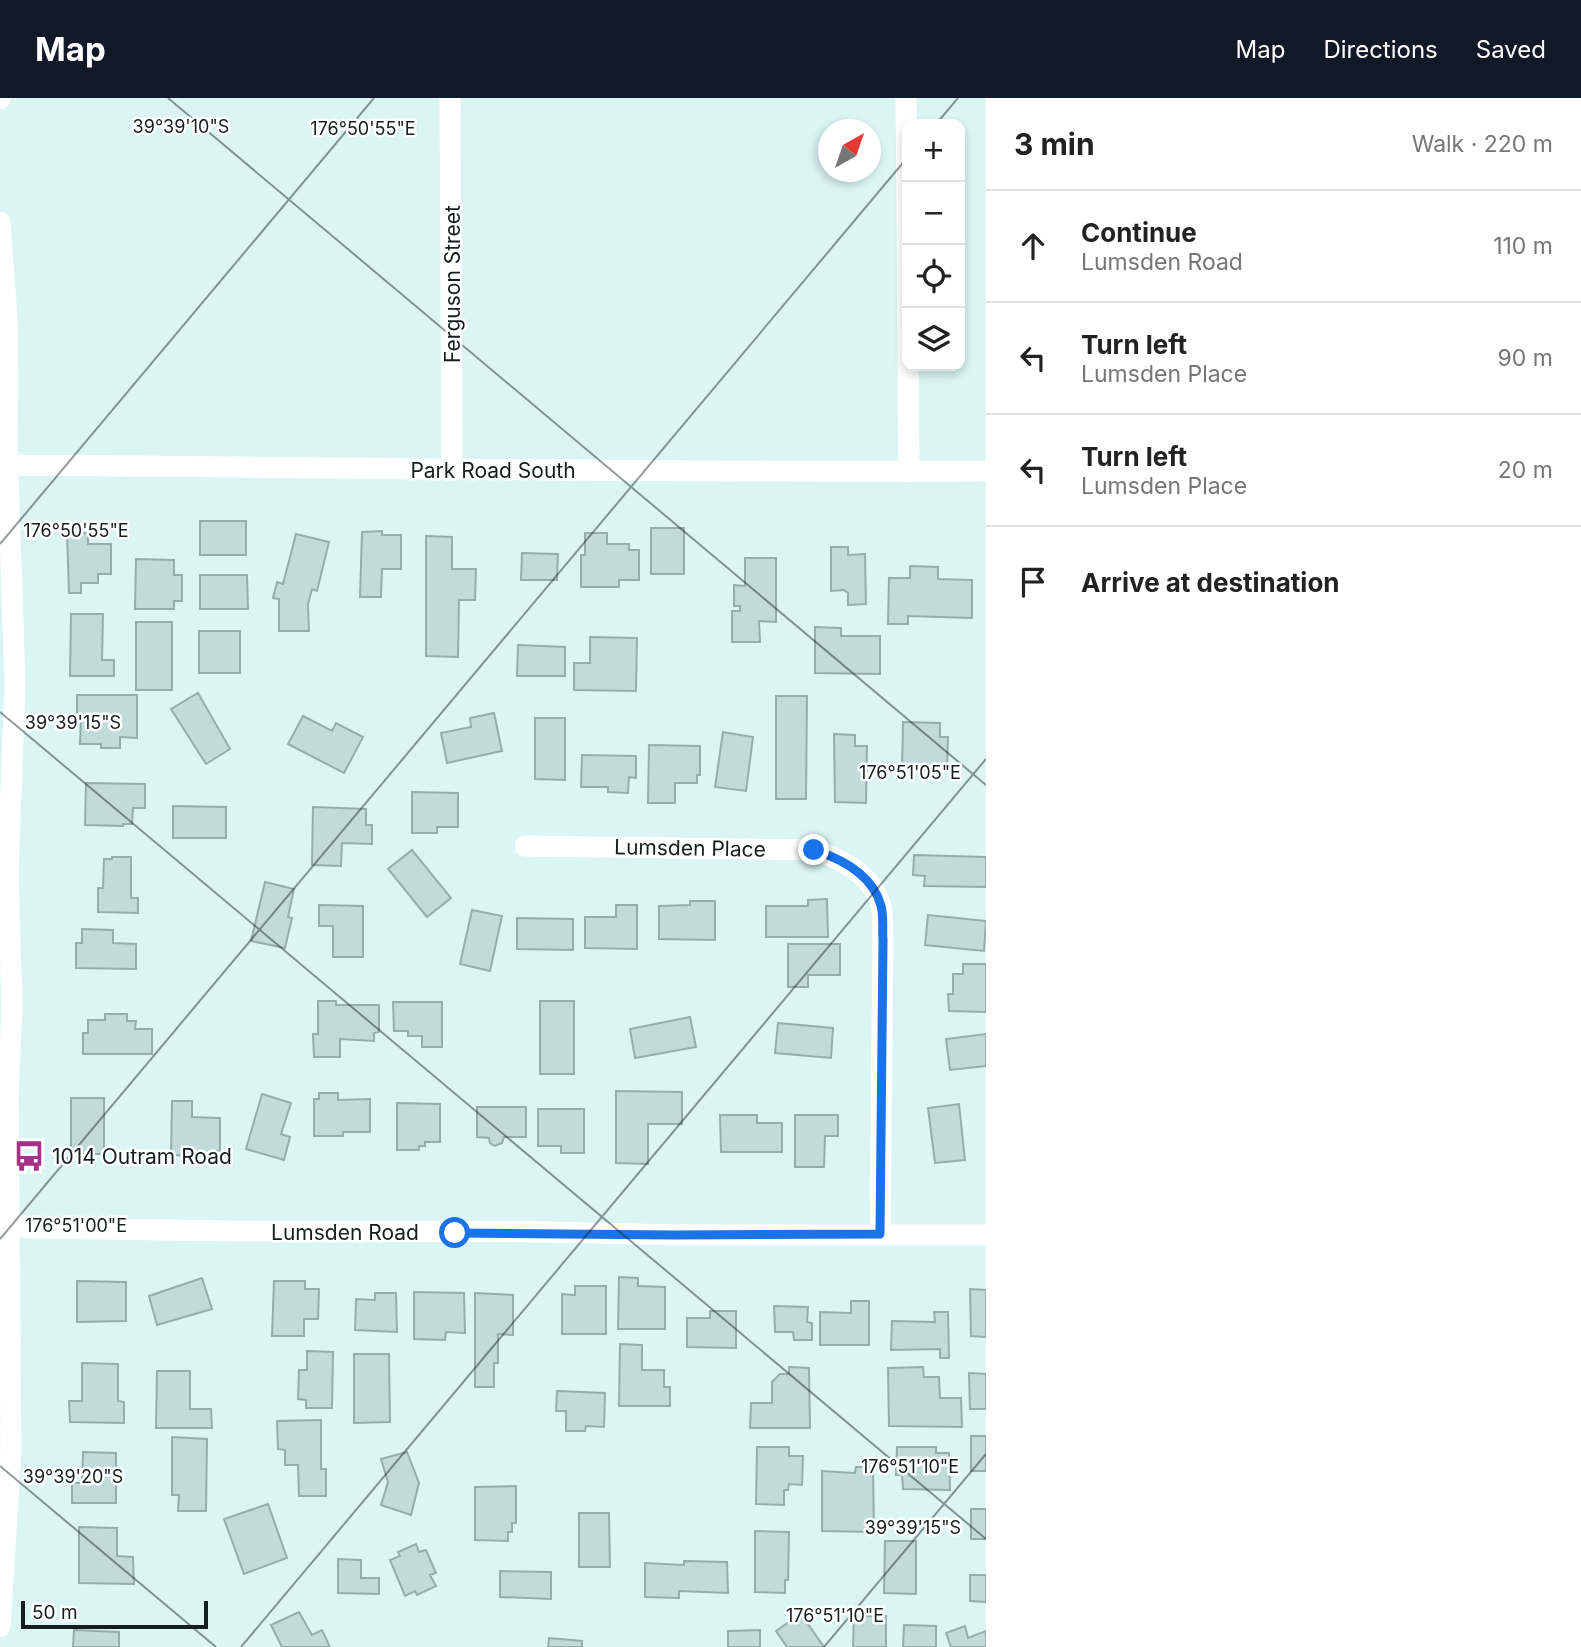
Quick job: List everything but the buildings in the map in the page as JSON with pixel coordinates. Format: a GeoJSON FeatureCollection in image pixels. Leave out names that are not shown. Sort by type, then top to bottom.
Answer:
{"type":"FeatureCollection","features":[{"type":"Feature","properties":{"kind":"street","name":"Ferguson Street"},"geometry":{"type":"LineString","coordinates":[[450,98],[452,470]]}},
{"type":"Feature","properties":{"kind":"street"},"geometry":{"type":"LineString","coordinates":[[906,98],[909,472]]}},
{"type":"Feature","properties":{"kind":"street"},"geometry":{"type":"LineString","coordinates":[[0,222],[8,332],[4,465],[15,684],[8,872],[12,1007],[4,1218],[11,1451],[0,1627]]}},
{"type":"Feature","properties":{"kind":"street","name":"Park Road South"},"geometry":{"type":"LineString","coordinates":[[4,465],[452,470],[986,471]]}},
{"type":"Feature","properties":{"kind":"street","name":"Lumsden Place"},"geometry":{"type":"LineString","coordinates":[[525,846],[814,850],[839,858],[871,886],[881,906],[883,940],[880,1234]]}},
{"type":"Feature","properties":{"kind":"street","name":"Lumsden Road"},"geometry":{"type":"LineString","coordinates":[[4,1218],[28,1228],[674,1235],[986,1235]]}},
{"type":"Feature","properties":{"kind":"place","name":"1014 Outram Road"},"geometry":{"type":"Point","coordinates":[29,1156]}},
{"type":"Feature","properties":{"kind":"route"},"geometry":{"type":"LineString","coordinates":[[455,1233],[880,1234],[883,940],[881,906],[871,886],[858,872],[839,858],[814,850]]}}]}
